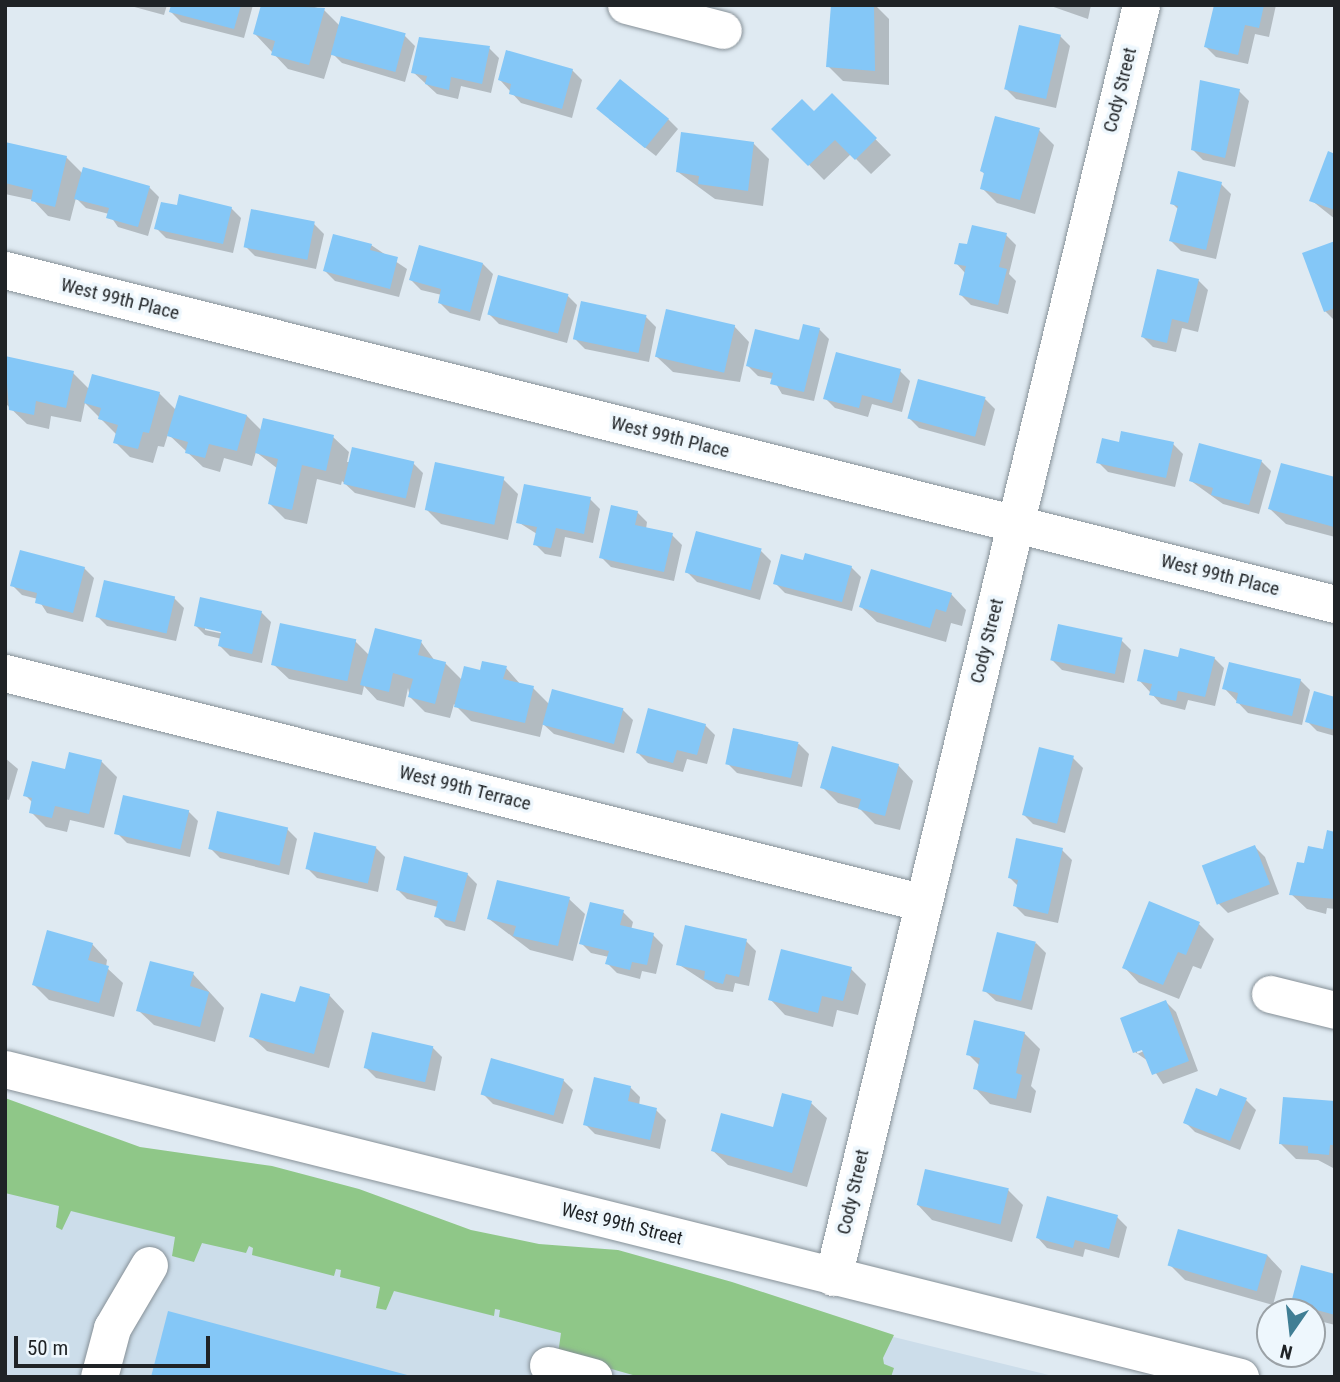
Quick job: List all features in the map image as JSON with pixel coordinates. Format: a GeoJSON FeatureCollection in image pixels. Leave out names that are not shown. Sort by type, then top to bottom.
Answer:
{"type":"FeatureCollection","features":[{"type":"Feature","properties":{"kind":"street"},"geometry":{"type":"LineString","coordinates":[[626,5],[723,30]]}},
{"type":"Feature","properties":{"kind":"street","name":"Cody Street"},"geometry":{"type":"LineString","coordinates":[[833,1277],[1141,5]]}},
{"type":"Feature","properties":{"kind":"street","name":"West 99th Place"},"geometry":{"type":"LineString","coordinates":[[5,270],[1335,604]]}},
{"type":"Feature","properties":{"kind":"street","name":"West 99th Terrace"},"geometry":{"type":"LineString","coordinates":[[5,673],[924,903]]}},
{"type":"Feature","properties":{"kind":"street"},"geometry":{"type":"LineString","coordinates":[[1270,994],[1335,1010]]}},
{"type":"Feature","properties":{"kind":"street","name":"West 99th Street"},"geometry":{"type":"LineString","coordinates":[[5,1069],[1240,1377]]}},
{"type":"Feature","properties":{"kind":"street"},"geometry":{"type":"LineString","coordinates":[[99,1377],[112,1328],[149,1265]]}},
{"type":"Feature","properties":{"kind":"street"},"geometry":{"type":"LineString","coordinates":[[548,1365],[593,1377]]}},
{"type":"Feature","properties":{"kind":"shaded area"},"geometry":{"type":"Polygon","coordinates":[[[5,1119],[1057,1377],[5,1377],[5,1119]]]}},
{"type":"Feature","properties":{"kind":"green space"},"geometry":{"type":"Polygon","coordinates":[[[5,1098],[140,1147],[272,1166],[359,1189],[471,1230],[539,1244],[618,1250],[732,1282],[894,1335],[883,1358],[884,1364],[894,1368],[891,1377],[640,1377],[558,1354],[561,1333],[499,1317],[500,1310],[495,1309],[494,1316],[394,1291],[386,1310],[376,1308],[380,1287],[340,1277],[341,1270],[336,1269],[334,1276],[252,1255],[253,1248],[249,1246],[246,1253],[202,1243],[194,1262],[172,1256],[175,1237],[71,1211],[62,1230],[56,1227],[59,1206],[5,1193],[5,1098]]]}},
{"type":"Feature","properties":{"kind":"building"},"geometry":{"type":"Polygon","coordinates":[[[171,5],[241,5],[234,29],[169,12],[171,5]]]}},
{"type":"Feature","properties":{"kind":"building"},"geometry":{"type":"Polygon","coordinates":[[[261,5],[325,8],[309,65],[271,55],[275,41],[253,34],[261,5]]]}},
{"type":"Feature","properties":{"kind":"building"},"geometry":{"type":"Polygon","coordinates":[[[831,5],[874,5],[875,71],[826,67],[831,5]]]}},
{"type":"Feature","properties":{"kind":"building"},"geometry":{"type":"Polygon","coordinates":[[[1214,5],[1264,5],[1259,28],[1245,25],[1238,55],[1204,47],[1214,5]]]}},
{"type":"Feature","properties":{"kind":"building"},"geometry":{"type":"Polygon","coordinates":[[[341,16],[406,33],[395,72],[331,55],[341,16]]]}},
{"type":"Feature","properties":{"kind":"building"},"geometry":{"type":"Polygon","coordinates":[[[1019,25],[1061,35],[1046,99],[1004,89],[1019,25]]]}},
{"type":"Feature","properties":{"kind":"building"},"geometry":{"type":"Polygon","coordinates":[[[419,37],[490,46],[482,84],[451,77],[449,90],[425,84],[427,76],[411,73],[419,37]]]}},
{"type":"Feature","properties":{"kind":"building"},"geometry":{"type":"Polygon","coordinates":[[[506,50],[573,69],[562,109],[509,94],[511,84],[498,80],[506,50]]]}},
{"type":"Feature","properties":{"kind":"building"},"geometry":{"type":"Polygon","coordinates":[[[620,79],[669,119],[645,148],[596,109],[620,79]]]}},
{"type":"Feature","properties":{"kind":"building"},"geometry":{"type":"Polygon","coordinates":[[[1200,80],[1240,89],[1225,158],[1191,150],[1200,80]]]}},
{"type":"Feature","properties":{"kind":"building"},"geometry":{"type":"Polygon","coordinates":[[[832,93],[877,138],[855,160],[835,140],[808,166],[771,129],[802,99],[814,111],[832,93]]]}},
{"type":"Feature","properties":{"kind":"building"},"geometry":{"type":"Polygon","coordinates":[[[995,116],[1040,128],[1020,200],[980,189],[984,173],[980,171],[995,116]]]}},
{"type":"Feature","properties":{"kind":"building"},"geometry":{"type":"Polygon","coordinates":[[[681,132],[754,142],[748,191],[698,184],[699,176],[676,172],[681,132]]]}},
{"type":"Feature","properties":{"kind":"building"},"geometry":{"type":"Polygon","coordinates":[[[5,142],[67,156],[55,207],[31,201],[33,190],[5,183],[5,142]]]}},
{"type":"Feature","properties":{"kind":"building"},"geometry":{"type":"Polygon","coordinates":[[[1328,151],[1335,154],[1335,210],[1309,201],[1328,151]]]}},
{"type":"Feature","properties":{"kind":"building"},"geometry":{"type":"Polygon","coordinates":[[[83,167],[150,186],[138,227],[106,218],[109,208],[74,199],[83,167]]]}},
{"type":"Feature","properties":{"kind":"building"},"geometry":{"type":"Polygon","coordinates":[[[1178,171],[1222,182],[1206,250],[1169,241],[1178,206],[1170,204],[1178,171]]]}},
{"type":"Feature","properties":{"kind":"building"},"geometry":{"type":"Polygon","coordinates":[[[179,194],[232,207],[223,244],[154,229],[161,202],[177,205],[179,194]]]}},
{"type":"Feature","properties":{"kind":"building"},"geometry":{"type":"Polygon","coordinates":[[[251,209],[315,221],[307,260],[244,247],[251,209]]]}},
{"type":"Feature","properties":{"kind":"building"},"geometry":{"type":"Polygon","coordinates":[[[972,225],[1007,233],[999,267],[1007,269],[998,305],[959,295],[966,266],[954,264],[959,243],[967,244],[972,225]]]}},
{"type":"Feature","properties":{"kind":"building"},"geometry":{"type":"Polygon","coordinates":[[[333,234],[372,244],[370,250],[398,257],[390,289],[323,271],[333,234]]]}},
{"type":"Feature","properties":{"kind":"building"},"geometry":{"type":"Polygon","coordinates":[[[1335,241],[1335,308],[1324,312],[1302,253],[1335,241]]]}},
{"type":"Feature","properties":{"kind":"building"},"geometry":{"type":"Polygon","coordinates":[[[419,245],[483,263],[470,312],[438,303],[441,289],[409,280],[419,245]]]}},
{"type":"Feature","properties":{"kind":"building"},"geometry":{"type":"Polygon","coordinates":[[[1157,269],[1199,279],[1188,323],[1172,319],[1167,343],[1141,337],[1157,269]]]}},
{"type":"Feature","properties":{"kind":"building"},"geometry":{"type":"Polygon","coordinates":[[[498,275],[569,294],[558,333],[487,315],[498,275]]]}},
{"type":"Feature","properties":{"kind":"building"},"geometry":{"type":"Polygon","coordinates":[[[581,301],[647,315],[638,353],[573,339],[581,301]]]}},
{"type":"Feature","properties":{"kind":"building"},"geometry":{"type":"Polygon","coordinates":[[[666,309],[735,325],[724,373],[655,357],[666,309]]]}},
{"type":"Feature","properties":{"kind":"building"},"geometry":{"type":"Polygon","coordinates":[[[803,324],[820,328],[804,392],[770,384],[773,373],[746,366],[755,329],[799,340],[803,324]]]}},
{"type":"Feature","properties":{"kind":"building"},"geometry":{"type":"Polygon","coordinates":[[[836,352],[901,369],[892,403],[862,395],[859,408],[823,399],[836,352]]]}},
{"type":"Feature","properties":{"kind":"building"},"geometry":{"type":"Polygon","coordinates":[[[5,356],[74,371],[66,408],[36,401],[34,415],[9,410],[5,356]]]}},
{"type":"Feature","properties":{"kind":"building"},"geometry":{"type":"Polygon","coordinates":[[[92,374],[160,392],[149,433],[143,432],[138,449],[113,443],[118,425],[98,419],[101,408],[84,403],[92,374]]]}},
{"type":"Feature","properties":{"kind":"building"},"geometry":{"type":"Polygon","coordinates":[[[918,379],[986,397],[975,437],[907,419],[918,379]]]}},
{"type":"Feature","properties":{"kind":"building"},"geometry":{"type":"Polygon","coordinates":[[[179,395],[247,415],[237,451],[209,444],[205,458],[185,453],[188,442],[167,436],[179,395]]]}},
{"type":"Feature","properties":{"kind":"building"},"geometry":{"type":"Polygon","coordinates":[[[263,418],[334,435],[326,471],[302,465],[292,510],[268,504],[278,459],[255,453],[263,418]]]}},
{"type":"Feature","properties":{"kind":"building"},"geometry":{"type":"Polygon","coordinates":[[[1121,431],[1174,442],[1166,478],[1096,463],[1102,438],[1119,442],[1121,431]]]}},
{"type":"Feature","properties":{"kind":"building"},"geometry":{"type":"Polygon","coordinates":[[[1199,443],[1262,460],[1249,505],[1211,495],[1213,488],[1189,481],[1199,443]]]}},
{"type":"Feature","properties":{"kind":"building"},"geometry":{"type":"Polygon","coordinates":[[[352,447],[414,461],[406,498],[343,484],[352,447]]]}},
{"type":"Feature","properties":{"kind":"building"},"geometry":{"type":"Polygon","coordinates":[[[435,462],[504,477],[494,525],[425,510],[435,462]]]}},
{"type":"Feature","properties":{"kind":"building"},"geometry":{"type":"Polygon","coordinates":[[[1281,463],[1335,477],[1334,527],[1268,509],[1281,463]]]}},
{"type":"Feature","properties":{"kind":"building"},"geometry":{"type":"Polygon","coordinates":[[[524,484],[591,497],[584,534],[556,528],[551,548],[533,545],[537,527],[516,523],[524,484]]]}},
{"type":"Feature","properties":{"kind":"building"},"geometry":{"type":"Polygon","coordinates":[[[611,505],[638,511],[635,525],[673,533],[664,572],[599,558],[611,505]]]}},
{"type":"Feature","properties":{"kind":"building"},"geometry":{"type":"Polygon","coordinates":[[[696,531],[762,549],[751,590],[685,573],[696,531]]]}},
{"type":"Feature","properties":{"kind":"building"},"geometry":{"type":"Polygon","coordinates":[[[20,550],[85,567],[73,613],[35,603],[37,593],[10,586],[20,550]]]}},
{"type":"Feature","properties":{"kind":"building"},"geometry":{"type":"Polygon","coordinates":[[[805,553],[852,566],[842,602],[773,584],[781,554],[803,560],[805,553]]]}},
{"type":"Feature","properties":{"kind":"building"},"geometry":{"type":"Polygon","coordinates":[[[871,569],[952,593],[946,612],[936,609],[930,628],[859,607],[871,569]]]}},
{"type":"Feature","properties":{"kind":"building"},"geometry":{"type":"Polygon","coordinates":[[[104,580],[175,596],[167,633],[95,617],[104,580]]]}},
{"type":"Feature","properties":{"kind":"building"},"geometry":{"type":"Polygon","coordinates":[[[200,597],[262,611],[252,654],[218,646],[221,632],[194,626],[200,597]]]}},
{"type":"Feature","properties":{"kind":"building"},"geometry":{"type":"Polygon","coordinates":[[[280,623],[356,639],[347,681],[271,665],[280,623]]]}},
{"type":"Feature","properties":{"kind":"building"},"geometry":{"type":"Polygon","coordinates":[[[1058,624],[1123,638],[1115,674],[1050,660],[1058,624]]]}},
{"type":"Feature","properties":{"kind":"building"},"geometry":{"type":"Polygon","coordinates":[[[375,628],[422,640],[418,655],[446,662],[435,704],[408,697],[413,679],[393,673],[389,692],[360,685],[375,628]]]}},
{"type":"Feature","properties":{"kind":"building"},"geometry":{"type":"Polygon","coordinates":[[[1180,648],[1215,657],[1205,697],[1178,691],[1176,701],[1149,695],[1152,684],[1137,681],[1144,649],[1178,657],[1180,648]]]}},
{"type":"Feature","properties":{"kind":"building"},"geometry":{"type":"Polygon","coordinates":[[[482,661],[507,666],[503,679],[534,686],[525,723],[454,707],[464,666],[480,670],[482,661]]]}},
{"type":"Feature","properties":{"kind":"building"},"geometry":{"type":"Polygon","coordinates":[[[1229,662],[1301,679],[1292,716],[1236,703],[1238,693],[1222,689],[1229,662]]]}},
{"type":"Feature","properties":{"kind":"building"},"geometry":{"type":"Polygon","coordinates":[[[552,689],[623,708],[614,744],[542,725],[552,689]]]}},
{"type":"Feature","properties":{"kind":"building"},"geometry":{"type":"Polygon","coordinates":[[[1314,691],[1335,697],[1335,730],[1305,722],[1314,691]]]}},
{"type":"Feature","properties":{"kind":"building"},"geometry":{"type":"Polygon","coordinates":[[[648,708],[706,724],[697,755],[677,750],[673,763],[636,753],[648,708]]]}},
{"type":"Feature","properties":{"kind":"building"},"geometry":{"type":"Polygon","coordinates":[[[733,728],[799,742],[791,778],[725,764],[733,728]]]}},
{"type":"Feature","properties":{"kind":"building"},"geometry":{"type":"Polygon","coordinates":[[[832,746],[899,764],[885,816],[858,809],[861,799],[820,788],[832,746]]]}},
{"type":"Feature","properties":{"kind":"building"},"geometry":{"type":"Polygon","coordinates":[[[1039,747],[1074,756],[1057,824],[1022,815],[1039,747]]]}},
{"type":"Feature","properties":{"kind":"building"},"geometry":{"type":"Polygon","coordinates":[[[69,752],[102,760],[89,814],[55,806],[52,818],[29,813],[32,798],[23,796],[32,761],[65,769],[69,752]]]}},
{"type":"Feature","properties":{"kind":"building"},"geometry":{"type":"Polygon","coordinates":[[[123,795],[189,810],[180,849],[114,834],[123,795]]]}},
{"type":"Feature","properties":{"kind":"building"},"geometry":{"type":"Polygon","coordinates":[[[217,811],[288,827],[279,865],[208,849],[217,811]]]}},
{"type":"Feature","properties":{"kind":"building"},"geometry":{"type":"Polygon","coordinates":[[[1327,830],[1335,832],[1335,899],[1289,895],[1297,862],[1304,863],[1308,846],[1323,849],[1327,830]]]}},
{"type":"Feature","properties":{"kind":"building"},"geometry":{"type":"Polygon","coordinates":[[[314,832],[376,846],[368,883],[305,869],[314,832]]]}},
{"type":"Feature","properties":{"kind":"building"},"geometry":{"type":"Polygon","coordinates":[[[1016,838],[1063,848],[1048,914],[1013,906],[1018,880],[1008,878],[1016,838]]]}},
{"type":"Feature","properties":{"kind":"building"},"geometry":{"type":"Polygon","coordinates":[[[1255,845],[1270,884],[1217,905],[1202,865],[1255,845]]]}},
{"type":"Feature","properties":{"kind":"building"},"geometry":{"type":"Polygon","coordinates":[[[404,856],[468,873],[455,922],[434,917],[438,901],[396,890],[404,856]]]}},
{"type":"Feature","properties":{"kind":"building"},"geometry":{"type":"Polygon","coordinates":[[[497,880],[570,897],[558,946],[513,936],[516,926],[487,919],[497,880]]]}},
{"type":"Feature","properties":{"kind":"building"},"geometry":{"type":"Polygon","coordinates":[[[1149,901],[1200,922],[1186,955],[1178,952],[1163,985],[1122,968],[1149,901]]]}},
{"type":"Feature","properties":{"kind":"building"},"geometry":{"type":"Polygon","coordinates":[[[590,902],[624,910],[620,925],[654,933],[647,965],[632,962],[630,970],[605,964],[609,951],[579,944],[590,902]]]}},
{"type":"Feature","properties":{"kind":"building"},"geometry":{"type":"Polygon","coordinates":[[[685,925],[747,939],[739,977],[726,974],[723,984],[704,979],[705,971],[676,965],[685,925]]]}},
{"type":"Feature","properties":{"kind":"building"},"geometry":{"type":"Polygon","coordinates":[[[47,930],[93,943],[88,960],[109,966],[99,1003],[32,985],[47,930]]]}},
{"type":"Feature","properties":{"kind":"building"},"geometry":{"type":"Polygon","coordinates":[[[997,932],[1036,942],[1021,1001],[982,991],[997,932]]]}},
{"type":"Feature","properties":{"kind":"building"},"geometry":{"type":"Polygon","coordinates":[[[781,949],[852,967],[843,1001],[822,996],[818,1013],[768,1000],[781,949]]]}},
{"type":"Feature","properties":{"kind":"building"},"geometry":{"type":"Polygon","coordinates":[[[150,961],[194,972],[190,986],[209,992],[200,1027],[136,1011],[150,961]]]}},
{"type":"Feature","properties":{"kind":"building"},"geometry":{"type":"Polygon","coordinates":[[[300,986],[330,994],[314,1054],[249,1037],[261,993],[295,1002],[300,986]]]}},
{"type":"Feature","properties":{"kind":"building"},"geometry":{"type":"Polygon","coordinates":[[[1166,1000],[1189,1061],[1152,1075],[1142,1050],[1133,1053],[1120,1018],[1166,1000]]]}},
{"type":"Feature","properties":{"kind":"building"},"geometry":{"type":"Polygon","coordinates":[[[974,1020],[1025,1032],[1016,1073],[1022,1075],[1016,1099],[973,1089],[980,1058],[966,1055],[974,1020]]]}},
{"type":"Feature","properties":{"kind":"building"},"geometry":{"type":"Polygon","coordinates":[[[372,1032],[433,1046],[425,1082],[364,1068],[372,1032]]]}},
{"type":"Feature","properties":{"kind":"building"},"geometry":{"type":"Polygon","coordinates":[[[491,1058],[564,1079],[554,1115],[481,1095],[491,1058]]]}},
{"type":"Feature","properties":{"kind":"building"},"geometry":{"type":"Polygon","coordinates":[[[594,1077],[631,1086],[628,1101],[657,1108],[650,1140],[583,1125],[594,1077]]]}},
{"type":"Feature","properties":{"kind":"building"},"geometry":{"type":"Polygon","coordinates":[[[1196,1088],[1217,1096],[1220,1088],[1247,1098],[1230,1141],[1183,1123],[1196,1088]]]}},
{"type":"Feature","properties":{"kind":"building"},"geometry":{"type":"Polygon","coordinates":[[[782,1093],[812,1101],[792,1173],[711,1151],[721,1113],[773,1127],[782,1093]]]}},
{"type":"Feature","properties":{"kind":"building"},"geometry":{"type":"Polygon","coordinates":[[[1283,1097],[1335,1101],[1335,1145],[1330,1145],[1329,1155],[1308,1153],[1308,1146],[1279,1144],[1283,1097]]]}},
{"type":"Feature","properties":{"kind":"building"},"geometry":{"type":"Polygon","coordinates":[[[925,1169],[1009,1188],[1000,1224],[917,1205],[925,1169]]]}},
{"type":"Feature","properties":{"kind":"building"},"geometry":{"type":"Polygon","coordinates":[[[1047,1196],[1118,1215],[1109,1249],[1075,1240],[1073,1248],[1036,1238],[1047,1196]]]}},
{"type":"Feature","properties":{"kind":"building"},"geometry":{"type":"Polygon","coordinates":[[[1178,1229],[1267,1255],[1257,1291],[1168,1266],[1178,1229]]]}},
{"type":"Feature","properties":{"kind":"building"},"geometry":{"type":"Polygon","coordinates":[[[1301,1265],[1335,1274],[1335,1315],[1326,1313],[1326,1298],[1292,1298],[1301,1265]]]}},
{"type":"Feature","properties":{"kind":"building"},"geometry":{"type":"Polygon","coordinates":[[[168,1311],[411,1376],[411,1377],[151,1377],[168,1311]]]}}]}
